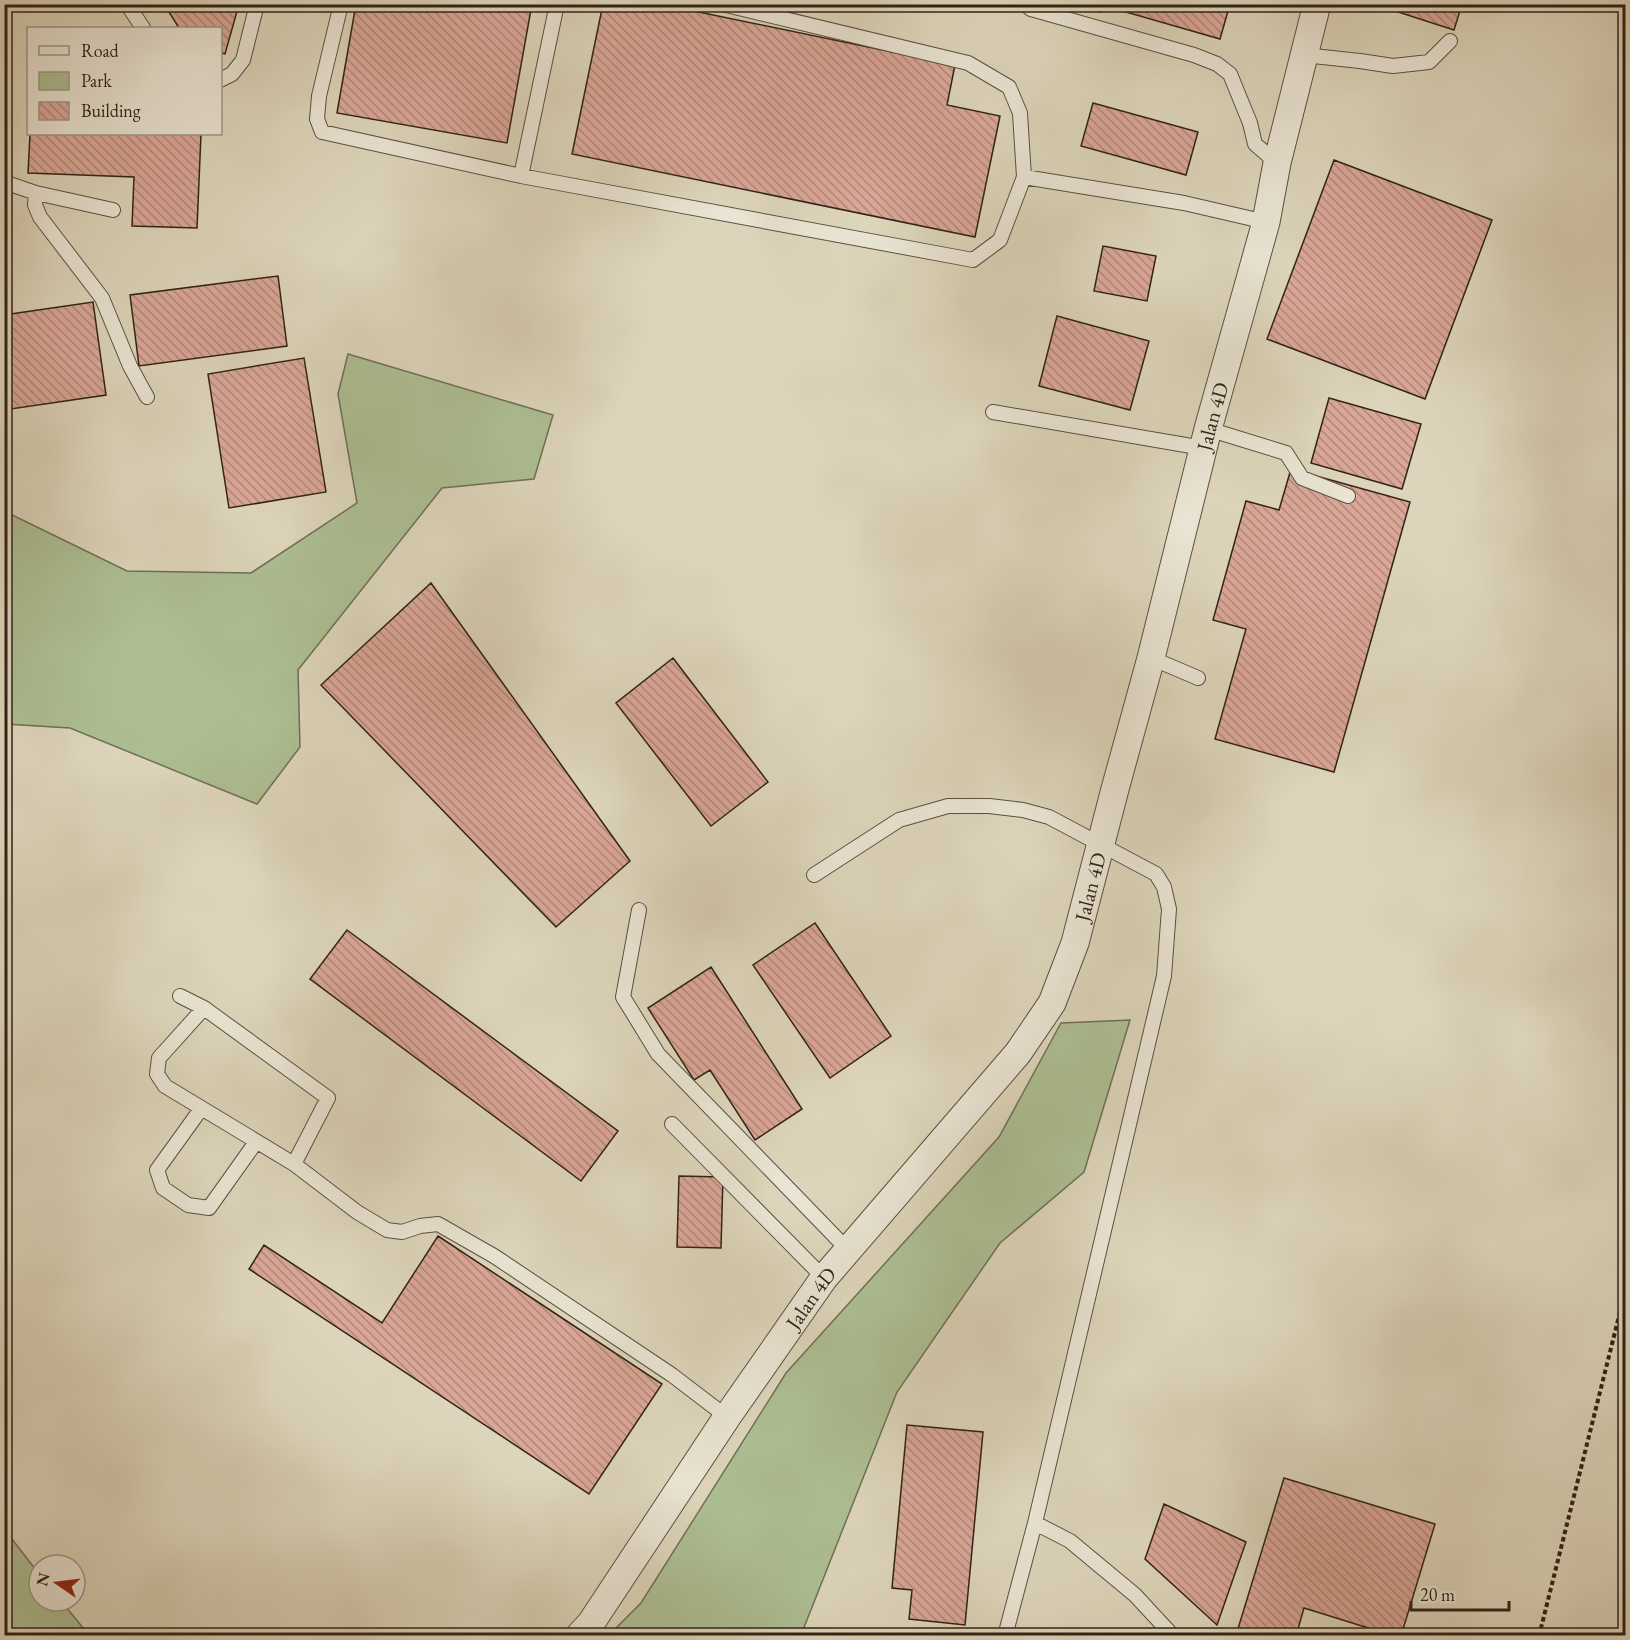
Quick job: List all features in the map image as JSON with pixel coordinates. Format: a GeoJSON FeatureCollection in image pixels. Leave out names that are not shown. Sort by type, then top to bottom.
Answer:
{"type":"FeatureCollection","features":[{"type":"Feature","properties":{"kind":"street","name":"Jalan 4D"},"geometry":{"type":"LineString","coordinates":[[579,1635],[591,1623],[727,1417],[824,1278],[1018,1053],[1052,1003],[1075,943],[1151,658],[1205,438],[1266,222],[1277,163],[1317,4]]}},
{"type":"Feature","properties":{"kind":"lane"},"geometry":{"type":"LineString","coordinates":[[127,4],[142,27]]}},
{"type":"Feature","properties":{"kind":"lane"},"geometry":{"type":"LineString","coordinates":[[222,79],[232,74],[243,60],[256,4]]}},
{"type":"Feature","properties":{"kind":"lane"},"geometry":{"type":"LineString","coordinates":[[341,4],[319,96],[317,119],[322,132],[521,176],[973,260],[1000,240],[1024,177],[1020,113],[1009,87],[968,63],[722,4]]}},
{"type":"Feature","properties":{"kind":"lane"},"geometry":{"type":"LineString","coordinates":[[521,176],[557,4]]}},
{"type":"Feature","properties":{"kind":"lane"},"geometry":{"type":"LineString","coordinates":[[1025,4],[1032,9],[1080,24],[1194,55],[1217,64],[1230,74],[1250,123],[1255,144],[1277,163]]}},
{"type":"Feature","properties":{"kind":"lane"},"geometry":{"type":"LineString","coordinates":[[1304,55],[1393,66],[1429,62],[1450,41]]}},
{"type":"Feature","properties":{"kind":"lane"},"geometry":{"type":"LineString","coordinates":[[1024,177],[1184,202],[1266,222]]}},
{"type":"Feature","properties":{"kind":"lane"},"geometry":{"type":"LineString","coordinates":[[4,182],[113,210]]}},
{"type":"Feature","properties":{"kind":"lane"},"geometry":{"type":"LineString","coordinates":[[36,192],[35,205],[40,217],[102,298],[130,366],[147,398]]}},
{"type":"Feature","properties":{"kind":"lane"},"geometry":{"type":"LineString","coordinates":[[993,412],[1205,438],[1286,453],[1302,478],[1348,496]]}},
{"type":"Feature","properties":{"kind":"lane"},"geometry":{"type":"LineString","coordinates":[[1151,658],[1198,678]]}},
{"type":"Feature","properties":{"kind":"lane"},"geometry":{"type":"LineString","coordinates":[[814,875],[899,820],[948,806],[989,806],[1023,810],[1049,817],[1156,874],[1164,887],[1169,909],[1164,976],[1035,1523],[1005,1635]]}},
{"type":"Feature","properties":{"kind":"lane"},"geometry":{"type":"LineString","coordinates":[[639,910],[623,997],[658,1054],[848,1250]]}},
{"type":"Feature","properties":{"kind":"lane"},"geometry":{"type":"LineString","coordinates":[[180,996],[204,1008],[328,1098],[294,1164]]}},
{"type":"Feature","properties":{"kind":"lane"},"geometry":{"type":"LineString","coordinates":[[204,1008],[159,1059],[157,1074],[165,1086],[294,1164],[357,1212],[387,1230],[402,1232],[420,1226],[438,1224],[494,1256],[672,1375],[727,1417]]}},
{"type":"Feature","properties":{"kind":"lane"},"geometry":{"type":"LineString","coordinates":[[201,1109],[157,1170],[163,1188],[188,1205],[209,1208],[256,1142]]}},
{"type":"Feature","properties":{"kind":"lane"},"geometry":{"type":"LineString","coordinates":[[672,1124],[824,1278]]}},
{"type":"Feature","properties":{"kind":"lane"},"geometry":{"type":"LineString","coordinates":[[1035,1523],[1070,1540],[1135,1595],[1173,1635]]}},
{"type":"Feature","properties":{"kind":"path"},"geometry":{"type":"LineString","coordinates":[[1539,1635],[1626,1287]]}},
{"type":"Feature","properties":{"kind":"green space"},"geometry":{"type":"Polygon","coordinates":[[[348,354],[553,415],[534,479],[442,488],[298,670],[300,747],[257,804],[70,728],[5,724],[5,504],[6,512],[127,571],[251,573],[357,503],[338,394],[348,354]]]}},
{"type":"Feature","properties":{"kind":"green space"},"geometry":{"type":"Polygon","coordinates":[[[1130,1020],[1084,1172],[1000,1243],[897,1392],[801,1635],[609,1635],[641,1603],[786,1373],[999,1137],[1061,1023],[1130,1020]]]}},
{"type":"Feature","properties":{"kind":"green space"},"geometry":{"type":"Polygon","coordinates":[[[5,1530],[27,1558],[27,1613],[71,1613],[89,1635],[5,1635],[5,1530]]]}},
{"type":"Feature","properties":{"kind":"building"},"geometry":{"type":"Polygon","coordinates":[[[164,4],[239,4],[225,54],[222,53],[222,27],[178,27],[164,4]]]}},
{"type":"Feature","properties":{"kind":"building"},"geometry":{"type":"Polygon","coordinates":[[[356,4],[532,4],[507,143],[337,113],[356,4]]]}},
{"type":"Feature","properties":{"kind":"building"},"geometry":{"type":"Polygon","coordinates":[[[603,4],[660,4],[955,65],[947,105],[1000,116],[975,237],[572,154],[603,4]]]}},
{"type":"Feature","properties":{"kind":"building"},"geometry":{"type":"Polygon","coordinates":[[[1075,4],[1103,4],[1101,12],[1075,4]]]}},
{"type":"Feature","properties":{"kind":"building"},"geometry":{"type":"Polygon","coordinates":[[[1113,4],[1230,4],[1220,39],[1112,8],[1113,4]]]}},
{"type":"Feature","properties":{"kind":"building"},"geometry":{"type":"Polygon","coordinates":[[[1393,4],[1462,4],[1454,30],[1392,10],[1393,4]]]}},
{"type":"Feature","properties":{"kind":"building"},"geometry":{"type":"Polygon","coordinates":[[[1093,103],[1198,132],[1186,175],[1081,146],[1093,103]]]}},
{"type":"Feature","properties":{"kind":"building"},"geometry":{"type":"Polygon","coordinates":[[[30,135],[201,135],[197,228],[132,226],[134,177],[28,173],[30,135]]]}},
{"type":"Feature","properties":{"kind":"building"},"geometry":{"type":"Polygon","coordinates":[[[1334,160],[1492,220],[1425,399],[1267,339],[1334,160]]]}},
{"type":"Feature","properties":{"kind":"building"},"geometry":{"type":"Polygon","coordinates":[[[1103,246],[1156,256],[1147,301],[1094,291],[1103,246]]]}},
{"type":"Feature","properties":{"kind":"building"},"geometry":{"type":"Polygon","coordinates":[[[278,276],[287,346],[139,366],[130,295],[278,276]]]}},
{"type":"Feature","properties":{"kind":"building"},"geometry":{"type":"Polygon","coordinates":[[[93,302],[106,395],[4,410],[4,315],[93,302]]]}},
{"type":"Feature","properties":{"kind":"building"},"geometry":{"type":"Polygon","coordinates":[[[1057,316],[1149,341],[1130,410],[1039,386],[1057,316]]]}},
{"type":"Feature","properties":{"kind":"building"},"geometry":{"type":"Polygon","coordinates":[[[304,358],[326,492],[229,508],[208,374],[304,358]]]}},
{"type":"Feature","properties":{"kind":"building"},"geometry":{"type":"Polygon","coordinates":[[[1329,398],[1421,424],[1402,489],[1311,463],[1329,398]]]}},
{"type":"Feature","properties":{"kind":"building"},"geometry":{"type":"Polygon","coordinates":[[[1291,469],[1410,502],[1334,772],[1215,739],[1246,629],[1213,620],[1246,501],[1279,510],[1291,469]]]}},
{"type":"Feature","properties":{"kind":"building"},"geometry":{"type":"Polygon","coordinates":[[[431,583],[630,861],[556,927],[321,685],[431,583]]]}},
{"type":"Feature","properties":{"kind":"building"},"geometry":{"type":"Polygon","coordinates":[[[673,658],[768,782],[711,826],[616,703],[673,658]]]}},
{"type":"Feature","properties":{"kind":"building"},"geometry":{"type":"Polygon","coordinates":[[[815,923],[891,1036],[830,1078],[753,965],[815,923]]]}},
{"type":"Feature","properties":{"kind":"building"},"geometry":{"type":"Polygon","coordinates":[[[347,930],[618,1131],[581,1181],[310,979],[347,930]]]}},
{"type":"Feature","properties":{"kind":"building"},"geometry":{"type":"Polygon","coordinates":[[[711,967],[802,1109],[755,1140],[710,1070],[694,1080],[648,1008],[711,967]]]}},
{"type":"Feature","properties":{"kind":"building"},"geometry":{"type":"Polygon","coordinates":[[[679,1176],[723,1177],[721,1248],[677,1247],[679,1176]]]}},
{"type":"Feature","properties":{"kind":"building"},"geometry":{"type":"Polygon","coordinates":[[[438,1236],[662,1384],[589,1494],[249,1269],[264,1245],[382,1323],[438,1236]]]}},
{"type":"Feature","properties":{"kind":"building"},"geometry":{"type":"Polygon","coordinates":[[[907,1425],[983,1432],[965,1625],[909,1619],[912,1590],[892,1588],[907,1425]]]}},
{"type":"Feature","properties":{"kind":"building"},"geometry":{"type":"Polygon","coordinates":[[[1284,1478],[1435,1524],[1401,1636],[1394,1636],[1304,1608],[1296,1636],[1247,1636],[1237,1632],[1284,1478]]]}},
{"type":"Feature","properties":{"kind":"building"},"geometry":{"type":"Polygon","coordinates":[[[1164,1504],[1246,1542],[1217,1625],[1145,1559],[1164,1504]]]}}]}
